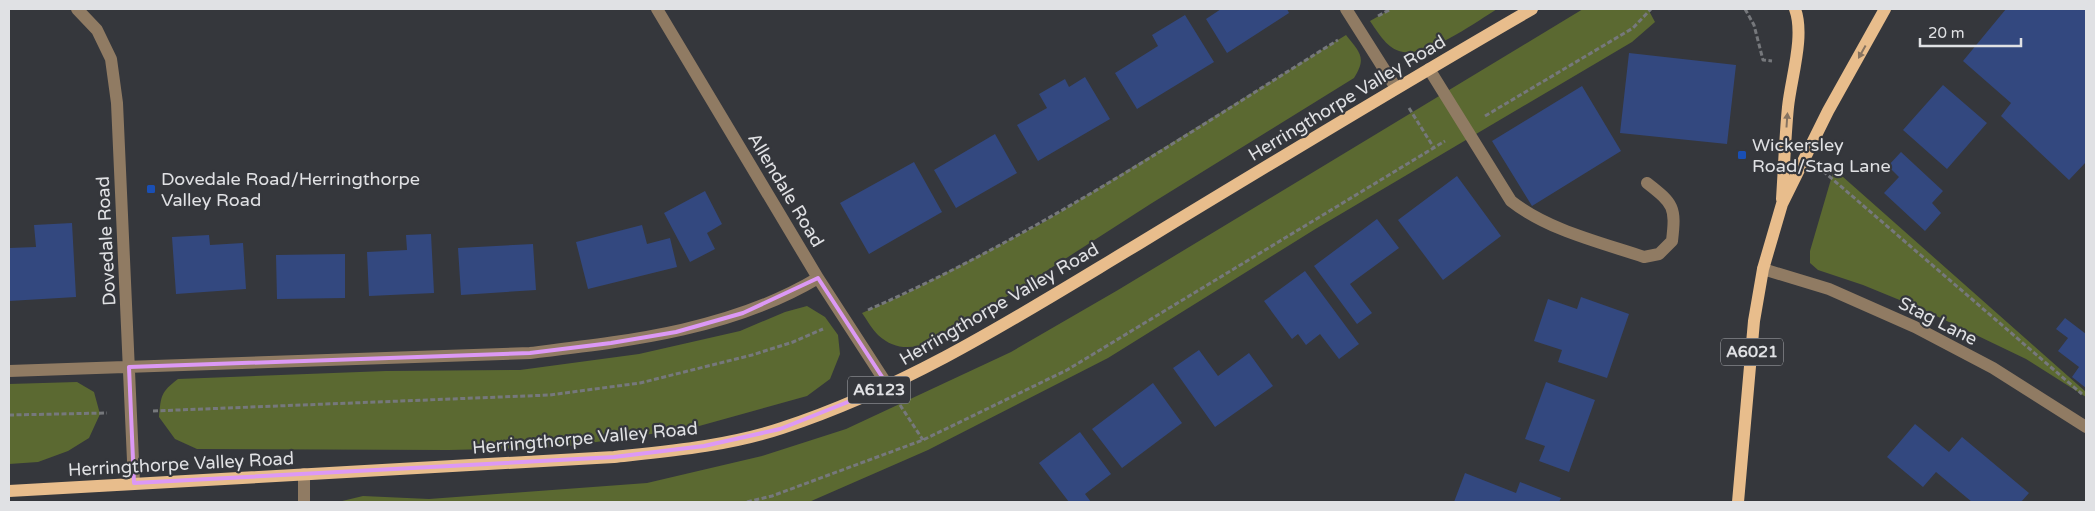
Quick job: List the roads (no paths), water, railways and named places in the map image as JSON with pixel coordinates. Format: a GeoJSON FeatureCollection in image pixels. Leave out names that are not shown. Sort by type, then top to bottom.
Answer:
{"type":"FeatureCollection","features":[{"type":"Feature","properties":{"kind":"main road","name":"Herringthorpe Valley Road"},"geometry":{"type":"LineString","coordinates":[[9,491],[614,457],[704,446],[780,429],[837,409],[888,386],[997,330],[1396,88],[1532,9]]}},
{"type":"Feature","properties":{"kind":"main road","name":"A6021"},"geometry":{"type":"LineString","coordinates":[[1782,204],[1788,106],[1797,40],[1798,16],[1795,9]]}},
{"type":"Feature","properties":{"kind":"main road","name":"A6021"},"geometry":{"type":"LineString","coordinates":[[1738,502],[1754,321],[1763,268],[1782,204],[1828,111],[1885,9]]}},
{"type":"Feature","properties":{"kind":"street","name":"Dovedale Road"},"geometry":{"type":"LineString","coordinates":[[77,9],[97,30],[111,59],[117,103],[134,483]]}},
{"type":"Feature","properties":{"kind":"street","name":"Allendale Road"},"geometry":{"type":"LineString","coordinates":[[657,9],[818,278],[888,386]]}},
{"type":"Feature","properties":{"kind":"street"},"geometry":{"type":"LineString","coordinates":[[1346,9],[1396,88]]}},
{"type":"Feature","properties":{"kind":"street"},"geometry":{"type":"LineString","coordinates":[[1429,69],[1510,201],[1524,212],[1554,226],[1644,257],[1659,254],[1672,241],[1675,215],[1667,198],[1647,183]]}},
{"type":"Feature","properties":{"kind":"street","name":"Stag Lane"},"geometry":{"type":"LineString","coordinates":[[1763,268],[1829,289],[1915,327],[1993,368],[2086,427]]}},
{"type":"Feature","properties":{"kind":"street"},"geometry":{"type":"LineString","coordinates":[[9,371],[530,353],[593,346],[676,332],[743,313],[796,291],[818,278]]}},
{"type":"Feature","properties":{"kind":"street"},"geometry":{"type":"LineString","coordinates":[[304,474],[304,502]]}},
{"type":"Feature","properties":{"kind":"place","name":"Wickersley Road/Stag Lane"},"geometry":{"type":"Point","coordinates":[1742,155]}},
{"type":"Feature","properties":{"kind":"place","name":"Dovedale Road/Herringthorpe Valley Road"},"geometry":{"type":"Point","coordinates":[151,189]}}]}
